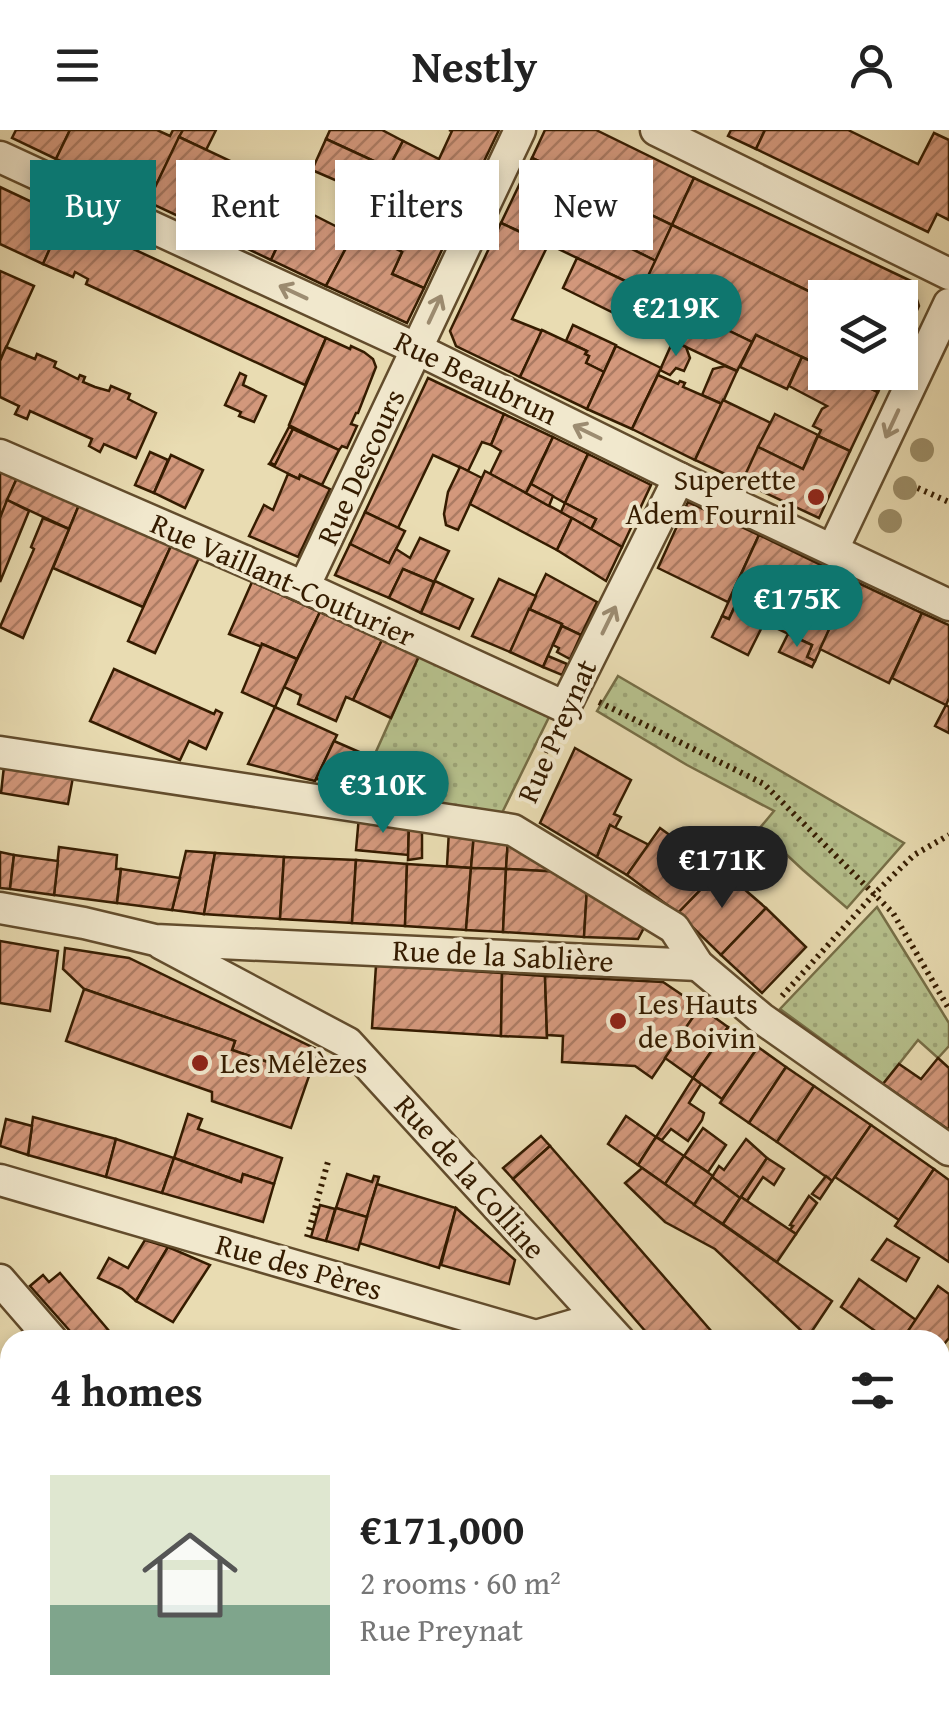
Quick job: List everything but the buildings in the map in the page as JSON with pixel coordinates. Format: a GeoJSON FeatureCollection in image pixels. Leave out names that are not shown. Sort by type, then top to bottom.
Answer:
{"type":"FeatureCollection","features":[{"type":"Feature","properties":{"kind":"street","name":"Rue Descours"},"geometry":{"type":"LineString","coordinates":[[304,588],[520,130]]}},
{"type":"Feature","properties":{"kind":"street"},"geometry":{"type":"LineString","coordinates":[[656,130],[949,274]]}},
{"type":"Feature","properties":{"kind":"street","name":"Rue Beaubrun"},"geometry":{"type":"LineString","coordinates":[[0,157],[416,349],[949,605]]}},
{"type":"Feature","properties":{"kind":"street"},"geometry":{"type":"LineString","coordinates":[[833,549],[949,304]]}},
{"type":"Feature","properties":{"kind":"street","name":"Rue Vaillant-Couturier"},"geometry":{"type":"LineString","coordinates":[[0,456],[304,588],[564,707]]}},
{"type":"Feature","properties":{"kind":"street","name":"Rue Preynat"},"geometry":{"type":"LineString","coordinates":[[564,707],[679,478]]}},
{"type":"Feature","properties":{"kind":"street"},"geometry":{"type":"LineString","coordinates":[[0,752],[512,830]]}},
{"type":"Feature","properties":{"kind":"street","name":"Rue Preynat"},"geometry":{"type":"LineString","coordinates":[[512,830],[674,928],[698,966]]}},
{"type":"Feature","properties":{"kind":"street","name":"Rue de la Sablière"},"geometry":{"type":"LineString","coordinates":[[0,908],[155,940],[698,966]]}},
{"type":"Feature","properties":{"kind":"street","name":"Rue de la Colline"},"geometry":{"type":"LineString","coordinates":[[155,940],[348,1043],[608,1329]]}},
{"type":"Feature","properties":{"kind":"street"},"geometry":{"type":"LineString","coordinates":[[698,966],[761,1018],[949,1150]]}},
{"type":"Feature","properties":{"kind":"street","name":"Rue des Pères"},"geometry":{"type":"LineString","coordinates":[[0,1180],[515,1330]]}},
{"type":"Feature","properties":{"kind":"street"},"geometry":{"type":"LineString","coordinates":[[0,1280],[43,1330]]}},
{"type":"Feature","properties":{"kind":"path"},"geometry":{"type":"LineString","coordinates":[[917,488],[949,502]]}},
{"type":"Feature","properties":{"kind":"path"},"geometry":{"type":"LineString","coordinates":[[602,704],[764,784],[893,914],[949,1008]]}},
{"type":"Feature","properties":{"kind":"path","name":"Rue Preynat"},"geometry":{"type":"LineString","coordinates":[[512,830],[564,707]]}},
{"type":"Feature","properties":{"kind":"path"},"geometry":{"type":"LineString","coordinates":[[761,1018],[914,855],[949,835]]}},
{"type":"Feature","properties":{"kind":"path"},"geometry":{"type":"LineString","coordinates":[[299,1267],[329,1158]]}},
{"type":"Feature","properties":{"kind":"green space"},"geometry":{"type":"Polygon","coordinates":[[[419,656],[550,715],[500,817],[360,797],[361,785],[419,656]]]}},
{"type":"Feature","properties":{"kind":"green space"},"geometry":{"type":"Polygon","coordinates":[[[618,676],[904,843],[847,908],[759,829],[774,811],[597,711],[618,676]]]}},
{"type":"Feature","properties":{"kind":"green space"},"geometry":{"type":"Polygon","coordinates":[[[877,907],[949,1023],[949,1046],[938,1058],[918,1040],[883,1084],[780,1009],[877,907]]]}},
{"type":"Feature","properties":{"kind":"place","name":"Superette Adem Fournil"},"geometry":{"type":"Point","coordinates":[816,497]}},
{"type":"Feature","properties":{"kind":"place","name":"Les Hauts de Boivin"},"geometry":{"type":"Point","coordinates":[618,1021]}},
{"type":"Feature","properties":{"kind":"place","name":"Les Mélèzes"},"geometry":{"type":"Point","coordinates":[200,1063]}}]}
